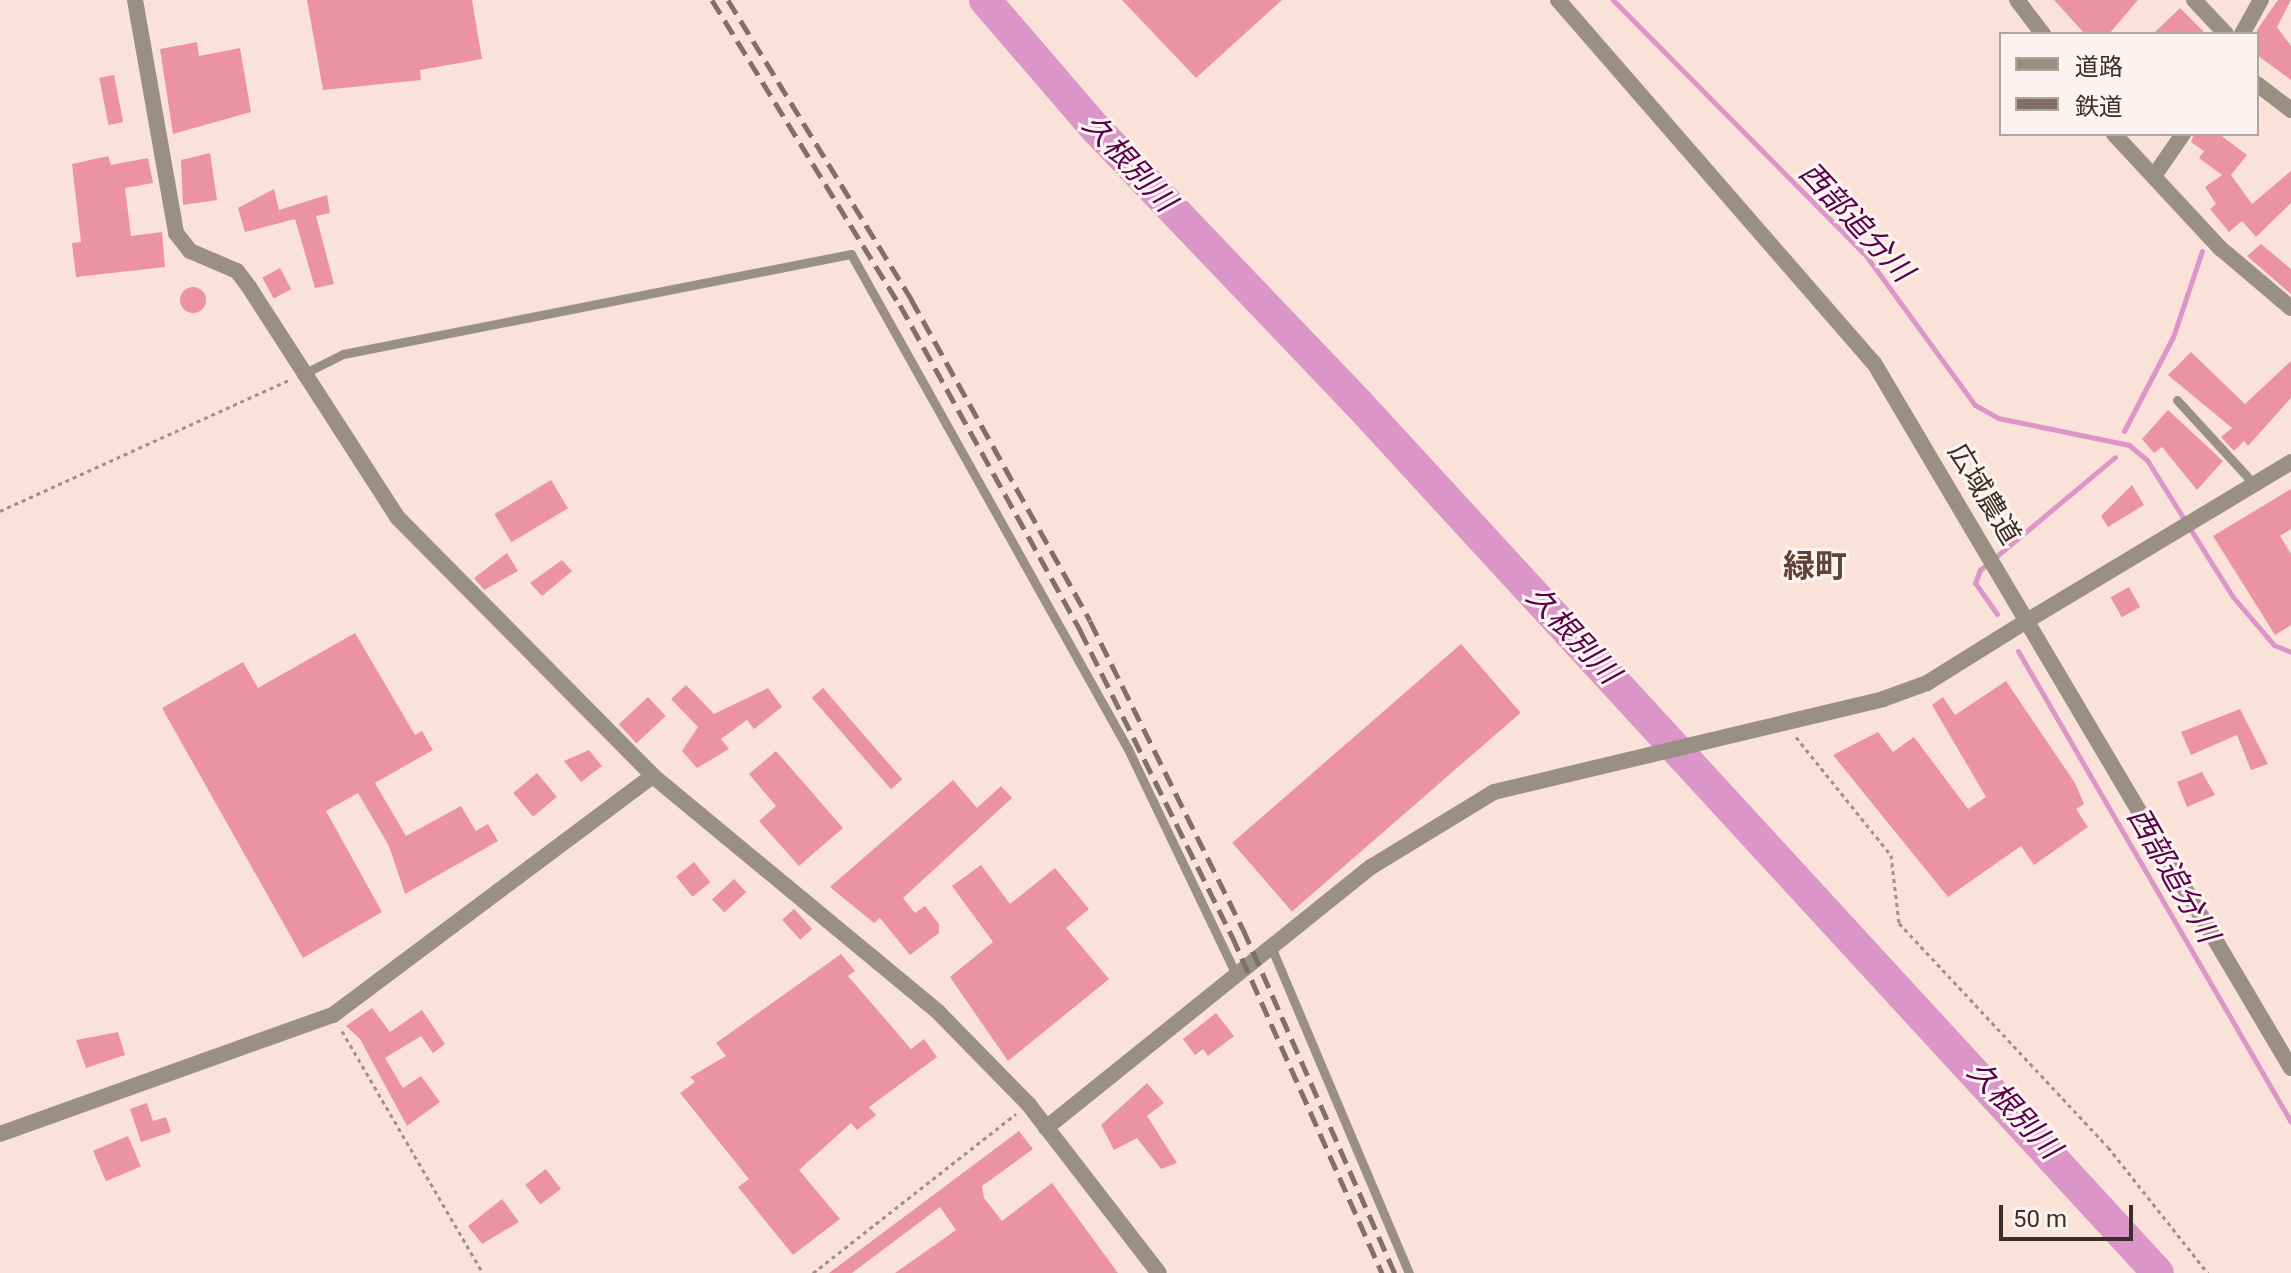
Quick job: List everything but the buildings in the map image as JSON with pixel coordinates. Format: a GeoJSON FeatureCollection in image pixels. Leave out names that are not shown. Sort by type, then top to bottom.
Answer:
{"type":"FeatureCollection","features":[{"type":"Feature","properties":{"kind":"street"},"geometry":{"type":"LineString","coordinates":[[135,0],[176,233],[190,251],[237,271],[300,375],[397,517],[653,776],[882,959],[1029,1105],[1159,1273]]}},
{"type":"Feature","properties":{"kind":"street","name":"広域農道"},"geometry":{"type":"LineString","coordinates":[[1558,0],[1874,363],[2030,619],[2291,1068]]}},
{"type":"Feature","properties":{"kind":"street"},"geometry":{"type":"LineString","coordinates":[[2017,0],[2041,32]]}},
{"type":"Feature","properties":{"kind":"street"},"geometry":{"type":"LineString","coordinates":[[2194,0],[2224,32]]}},
{"type":"Feature","properties":{"kind":"street"},"geometry":{"type":"LineString","coordinates":[[2243,32],[2261,0]]}},
{"type":"Feature","properties":{"kind":"street"},"geometry":{"type":"LineString","coordinates":[[2259,86],[2291,110]]}},
{"type":"Feature","properties":{"kind":"street"},"geometry":{"type":"LineString","coordinates":[[2116,136],[2220,248],[2291,308]]}},
{"type":"Feature","properties":{"kind":"street"},"geometry":{"type":"LineString","coordinates":[[2154,176],[2182,136]]}},
{"type":"Feature","properties":{"kind":"street"},"geometry":{"type":"LineString","coordinates":[[1046,1128],[1237,976],[1441,820],[1494,792],[1927,683],[2291,463]]}},
{"type":"Feature","properties":{"kind":"street"},"geometry":{"type":"LineString","coordinates":[[0,1134],[333,1015],[653,776]]}},
{"type":"Feature","properties":{"kind":"lane"},"geometry":{"type":"LineString","coordinates":[[300,375],[343,354],[851,254],[1128,749],[1237,976]]}},
{"type":"Feature","properties":{"kind":"lane"},"geometry":{"type":"LineString","coordinates":[[2177,400],[2255,485]]}},
{"type":"Feature","properties":{"kind":"lane"},"geometry":{"type":"LineString","coordinates":[[1272,949],[1409,1273]]}},
{"type":"Feature","properties":{"kind":"path"},"geometry":{"type":"LineString","coordinates":[[0,511],[300,375]]}},
{"type":"Feature","properties":{"kind":"path"},"geometry":{"type":"LineString","coordinates":[[1788,720],[1799,744],[1891,855],[1899,923],[2108,1147],[2208,1273]]}},
{"type":"Feature","properties":{"kind":"path"},"geometry":{"type":"LineString","coordinates":[[333,1015],[483,1273]]}},
{"type":"Feature","properties":{"kind":"path"},"geometry":{"type":"LineString","coordinates":[[813,1273],[1029,1105]]}},
{"type":"Feature","properties":{"kind":"waterway","name":"久根別川"},"geometry":{"type":"LineString","coordinates":[[985,0],[1097,130],[1357,402],[2158,1273]]}},
{"type":"Feature","properties":{"kind":"waterway","name":"西部追分川"},"geometry":{"type":"LineString","coordinates":[[1613,0],[1867,257],[1975,405],[1998,418],[2129,445],[2147,460],[2233,597],[2274,645],[2291,652]]}},
{"type":"Feature","properties":{"kind":"waterway","name":"西部追分川"},"geometry":{"type":"LineString","coordinates":[[2124,431],[2173,337],[2202,251]]}},
{"type":"Feature","properties":{"kind":"waterway","name":"西部追分川"},"geometry":{"type":"LineString","coordinates":[[1997,614],[1975,583],[1980,570],[2115,457]]}},
{"type":"Feature","properties":{"kind":"waterway","name":"西部追分川"},"geometry":{"type":"LineString","coordinates":[[2018,651],[2291,1122]]}},
{"type":"Feature","properties":{"kind":"railway"},"geometry":{"type":"LineString","coordinates":[[712,0],[900,305],[1080,630],[1232,936],[1382,1273]]}},
{"type":"Feature","properties":{"kind":"railway"},"geometry":{"type":"LineString","coordinates":[[728,0],[911,299],[1090,621],[1243,929],[1395,1273]]}},
{"type":"Feature","properties":{"kind":"district","name":"緑町"},"geometry":{"type":"Point","coordinates":[1815,566]}}]}
